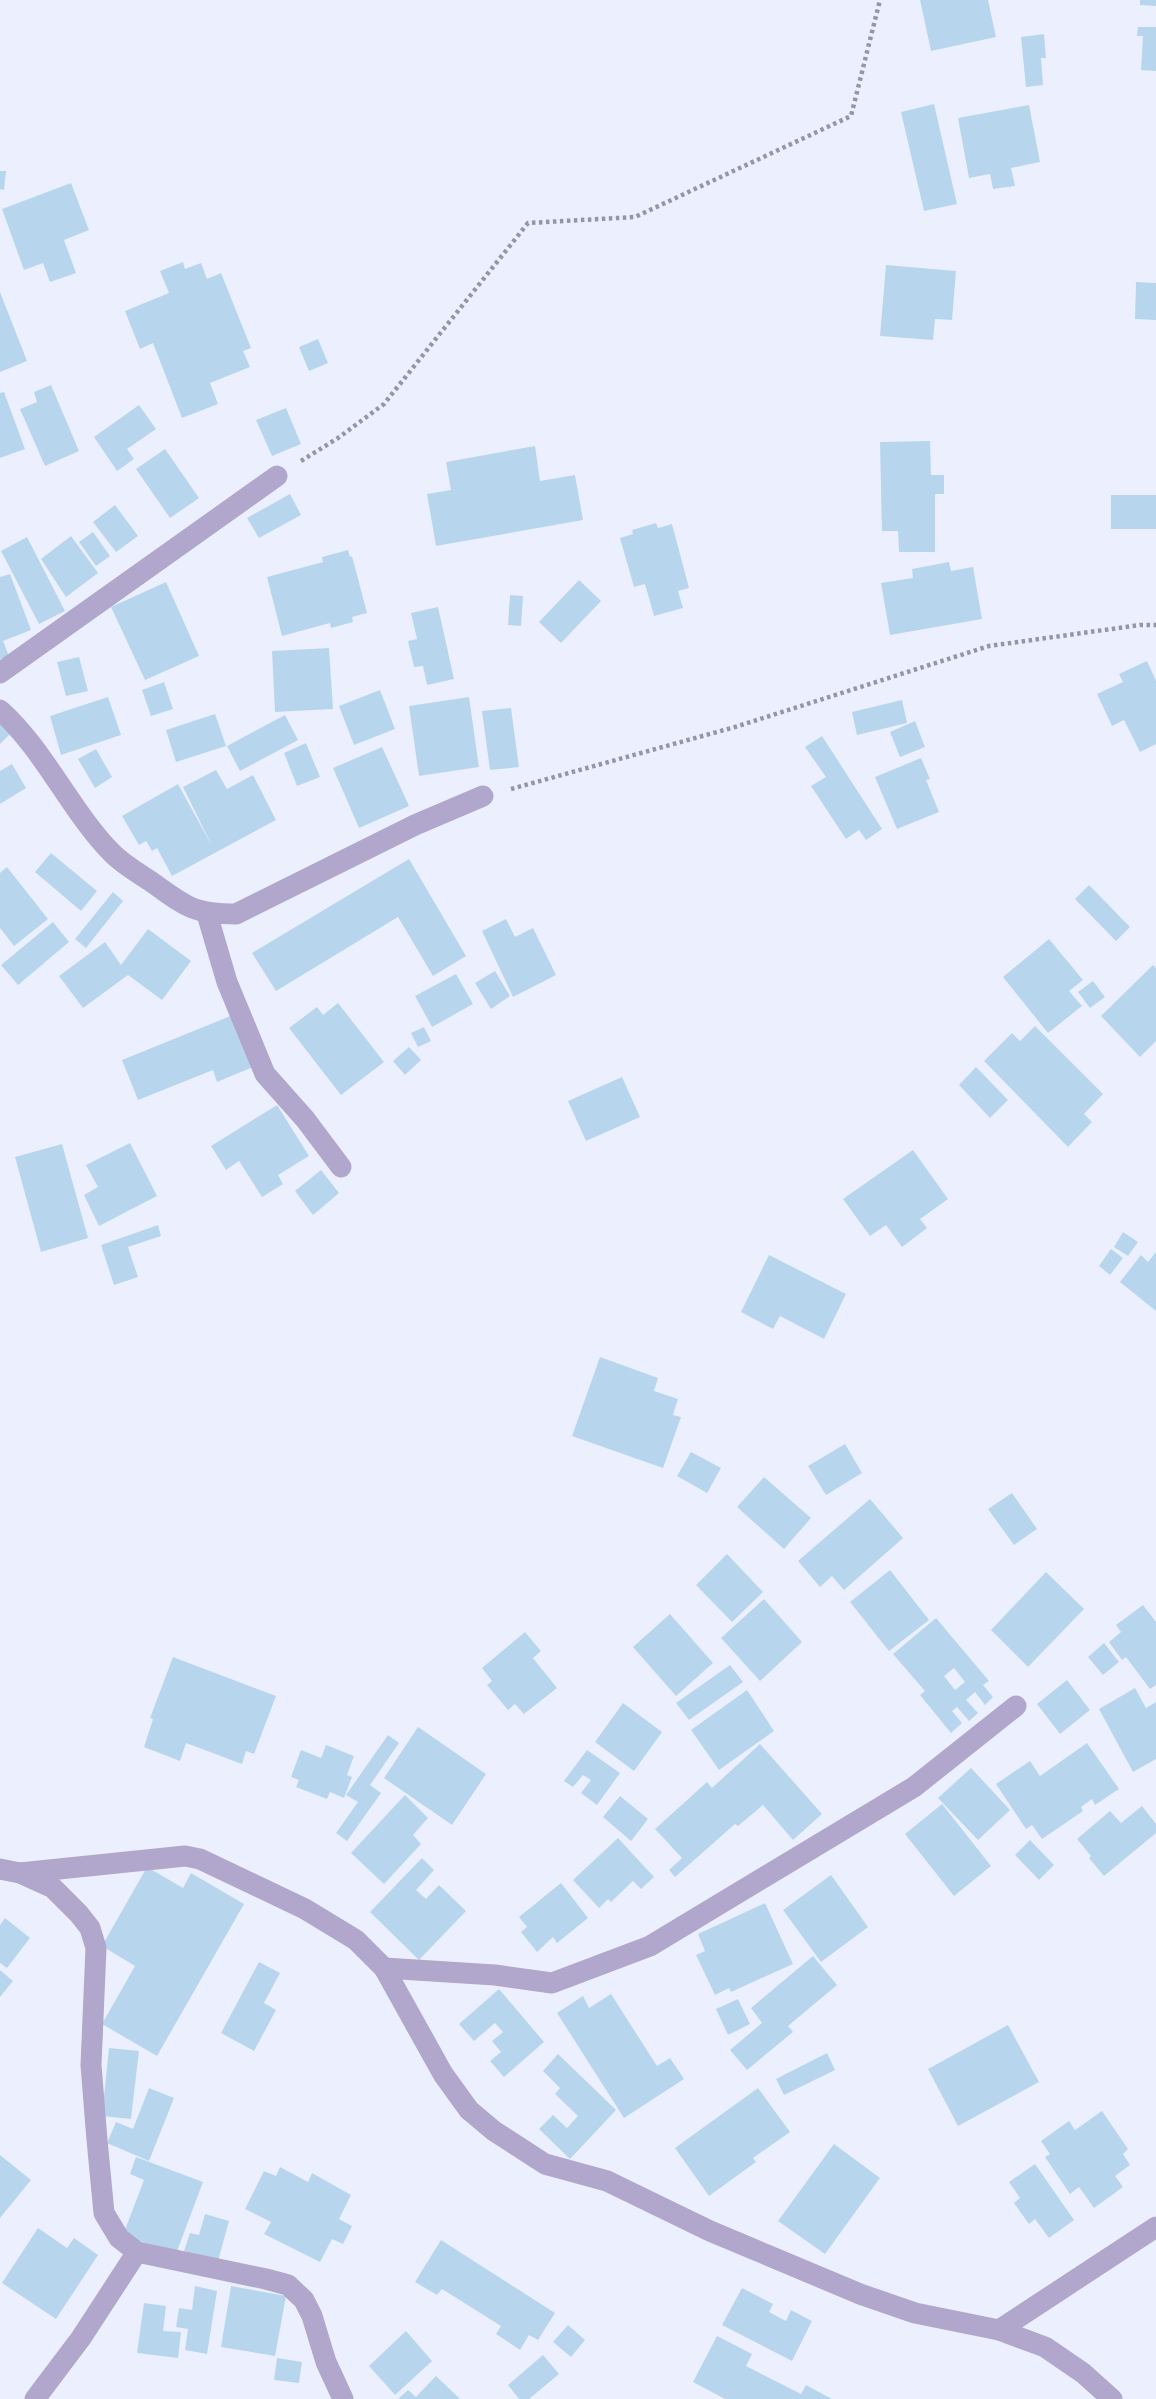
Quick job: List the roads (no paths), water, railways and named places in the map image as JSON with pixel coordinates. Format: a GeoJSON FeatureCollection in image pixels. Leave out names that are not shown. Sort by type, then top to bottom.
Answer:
{"type":"FeatureCollection","features":[{"type":"Feature","properties":{"kind":"street"},"geometry":{"type":"LineString","coordinates":[[0,674],[276,476]]}},
{"type":"Feature","properties":{"kind":"street"},"geometry":{"type":"LineString","coordinates":[[0,710],[18,726],[50,774],[114,855],[183,905],[207,914],[236,914],[415,825],[483,796]]}},
{"type":"Feature","properties":{"kind":"street"},"geometry":{"type":"LineString","coordinates":[[207,914],[227,982],[265,1074],[305,1119],[341,1167]]}},
{"type":"Feature","properties":{"kind":"street"},"geometry":{"type":"LineString","coordinates":[[384,1969],[495,1975],[552,1983],[650,1946],[914,1787],[1016,1706]]}},
{"type":"Feature","properties":{"kind":"street"},"geometry":{"type":"LineString","coordinates":[[10,1871],[170,1856],[200,1858],[315,1915],[356,1940],[384,1969],[443,2074],[469,2110],[494,2131],[545,2164],[607,2181],[710,2231],[860,2294],[915,2313],[999,2330],[1045,2347],[1083,2373],[1112,2399]]}},
{"type":"Feature","properties":{"kind":"street"},"geometry":{"type":"LineString","coordinates":[[10,1871],[53,1888],[90,1928],[96,1948],[91,2065],[104,2213],[118,2238],[137,2252],[288,2285],[304,2300],[312,2316],[326,2362],[343,2399]]}},
{"type":"Feature","properties":{"kind":"street"},"geometry":{"type":"LineString","coordinates":[[999,2330],[1156,2227]]}},
{"type":"Feature","properties":{"kind":"street"},"geometry":{"type":"LineString","coordinates":[[35,2399],[81,2339],[137,2252]]}}]}
